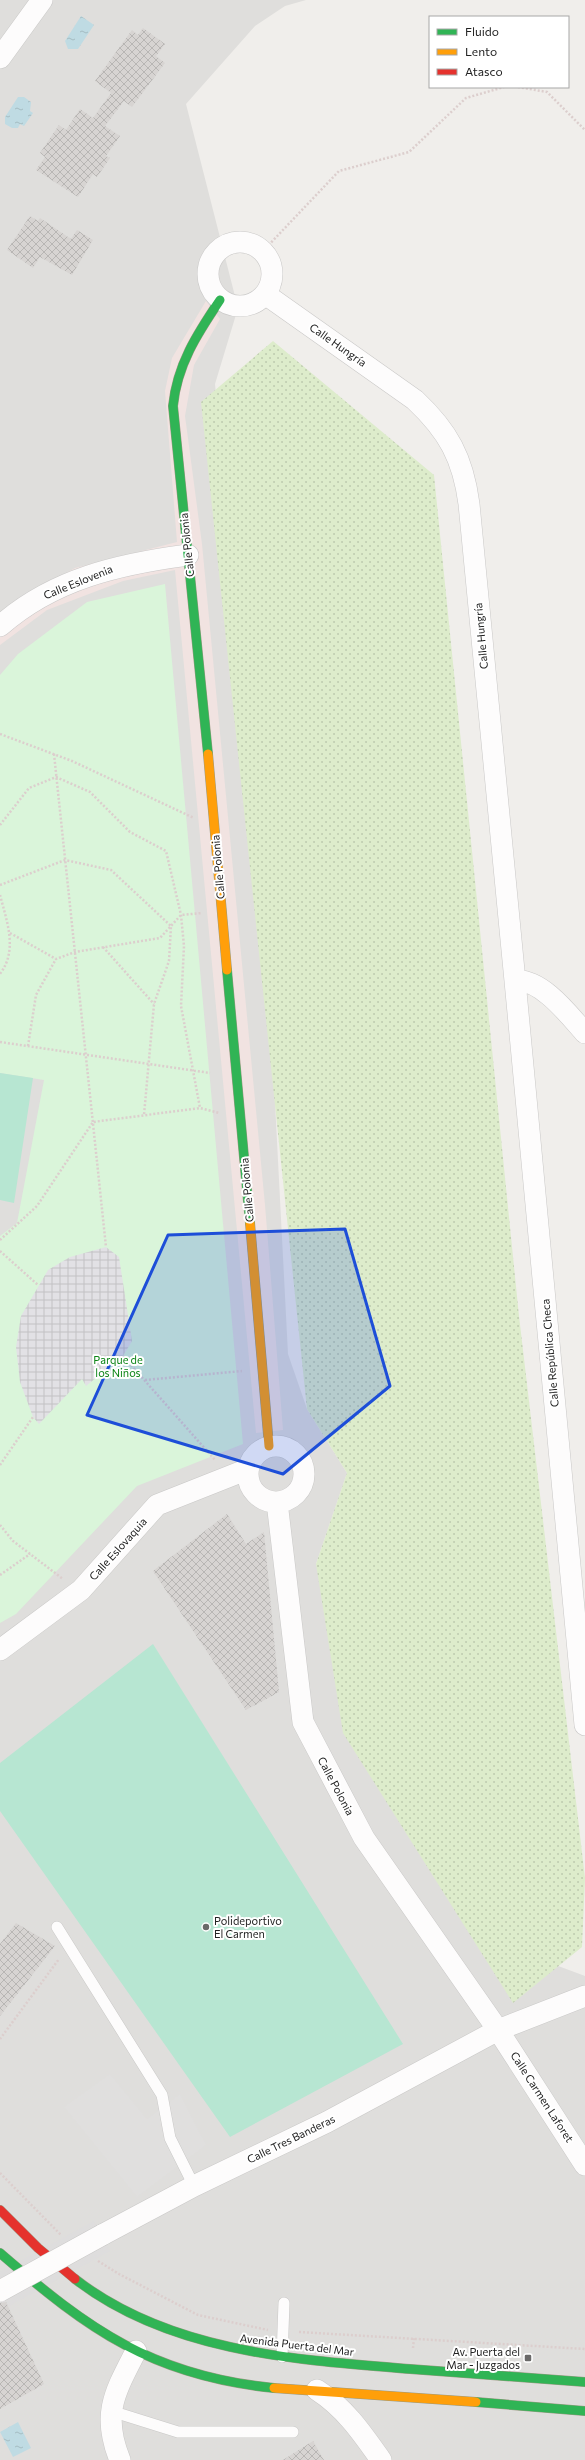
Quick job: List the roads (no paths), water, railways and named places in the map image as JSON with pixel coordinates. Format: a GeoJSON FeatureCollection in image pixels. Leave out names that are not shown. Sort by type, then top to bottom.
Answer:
{"type":"FeatureCollection","features":[{"type":"Feature","properties":{"kind":"main road","name":"Calle Polonia"},"geometry":{"type":"LineString","coordinates":[[220,300],[183,358],[173,390],[215,827],[269,1446]]}},
{"type":"Feature","properties":{"kind":"main road","name":"Avenida Puerta del Mar"},"geometry":{"type":"LineString","coordinates":[[0,2210],[70,2274],[110,2303],[147,2321],[230,2348],[282,2357],[585,2382]]}},
{"type":"Feature","properties":{"kind":"main road"},"geometry":{"type":"LineString","coordinates":[[0,2253],[63,2308],[94,2328],[159,2362],[197,2374],[234,2382],[317,2390],[585,2411]]}},
{"type":"Feature","properties":{"kind":"street"},"geometry":{"type":"LineString","coordinates":[[3,47],[42,0]]}},
{"type":"Feature","properties":{"kind":"street"},"geometry":{"type":"LineString","coordinates":[[238,242],[252,244],[263,252],[273,272],[270,285],[265,294],[256,302],[238,308],[220,300],[213,292],[209,270],[211,259],[218,250],[238,242]]}},
{"type":"Feature","properties":{"kind":"street","name":"Calle Hungría"},"geometry":{"type":"LineString","coordinates":[[265,294],[415,400],[444,431],[461,465],[469,504],[515,981]]}},
{"type":"Feature","properties":{"kind":"street","name":"Calle Eslovenia"},"geometry":{"type":"LineString","coordinates":[[0,626],[39,598],[93,574],[115,567],[188,555]]}},
{"type":"Feature","properties":{"kind":"street"},"geometry":{"type":"LineString","coordinates":[[515,981],[524,980],[536,985],[564,1009],[585,1033]]}},
{"type":"Feature","properties":{"kind":"street","name":"Calle República Checa"},"geometry":{"type":"LineString","coordinates":[[515,981],[585,1725]]}},
{"type":"Feature","properties":{"kind":"street"},"geometry":{"type":"LineString","coordinates":[[269,1446],[278,1446],[295,1453],[304,1470],[300,1488],[294,1495],[277,1502],[261,1498],[240,1472],[255,1455],[269,1446]]}},
{"type":"Feature","properties":{"kind":"street","name":"Calle Eslovaquia"},"geometry":{"type":"LineString","coordinates":[[0,1650],[78,1592],[157,1505],[240,1472]]}},
{"type":"Feature","properties":{"kind":"street","name":"Calle Polonia"},"geometry":{"type":"LineString","coordinates":[[277,1502],[303,1722],[364,1838],[498,2030]]}},
{"type":"Feature","properties":{"kind":"street","name":"Calle Tres Banderas"},"geometry":{"type":"LineString","coordinates":[[0,2291],[194,2186],[327,2122],[498,2030],[585,1996]]}},
{"type":"Feature","properties":{"kind":"street","name":"Calle Carmen Laforet"},"geometry":{"type":"LineString","coordinates":[[498,2030],[585,2165]]}},
{"type":"Feature","properties":{"kind":"street"},"geometry":{"type":"LineString","coordinates":[[120,2460],[109,2422],[114,2397],[136,2351]]}},
{"type":"Feature","properties":{"kind":"street"},"geometry":{"type":"LineString","coordinates":[[317,2390],[336,2403],[358,2426],[381,2460]]}},
{"type":"Feature","properties":{"kind":"street"},"geometry":{"type":"LineString","coordinates":[[358,2426],[362,2406],[380,2394]]}},
{"type":"Feature","properties":{"kind":"lane"},"geometry":{"type":"LineString","coordinates":[[56,1927],[162,2095],[170,2138],[194,2186]]}},
{"type":"Feature","properties":{"kind":"lane"},"geometry":{"type":"LineString","coordinates":[[282,2357],[284,2303]]}},
{"type":"Feature","properties":{"kind":"lane"},"geometry":{"type":"LineString","coordinates":[[111,2411],[178,2432],[293,2432]]}},
{"type":"Feature","properties":{"kind":"water"},"geometry":{"type":"Polygon","coordinates":[[[81,16],[94,25],[78,49],[68,49],[65,41],[81,16]]]}},
{"type":"Feature","properties":{"kind":"water"},"geometry":{"type":"Polygon","coordinates":[[[18,97],[24,97],[31,102],[30,111],[33,113],[24,126],[20,124],[18,128],[12,128],[5,124],[5,117],[18,97]]]}},
{"type":"Feature","properties":{"kind":"water"},"geometry":{"type":"Polygon","coordinates":[[[18,2422],[31,2448],[13,2457],[0,2432],[18,2422]]]}},
{"type":"Feature","properties":{"kind":"place","name":"Polideportivo El Carmen"},"geometry":{"type":"Point","coordinates":[206,1927]}},
{"type":"Feature","properties":{"kind":"place","name":"Av. Puerta del Mar - Juzgados"},"geometry":{"type":"Point","coordinates":[528,2358]}},
{"type":"Feature","properties":{"kind":"park label","name":"Parque de los Niños"},"geometry":{"type":"Point","coordinates":[118,1366]}}]}
